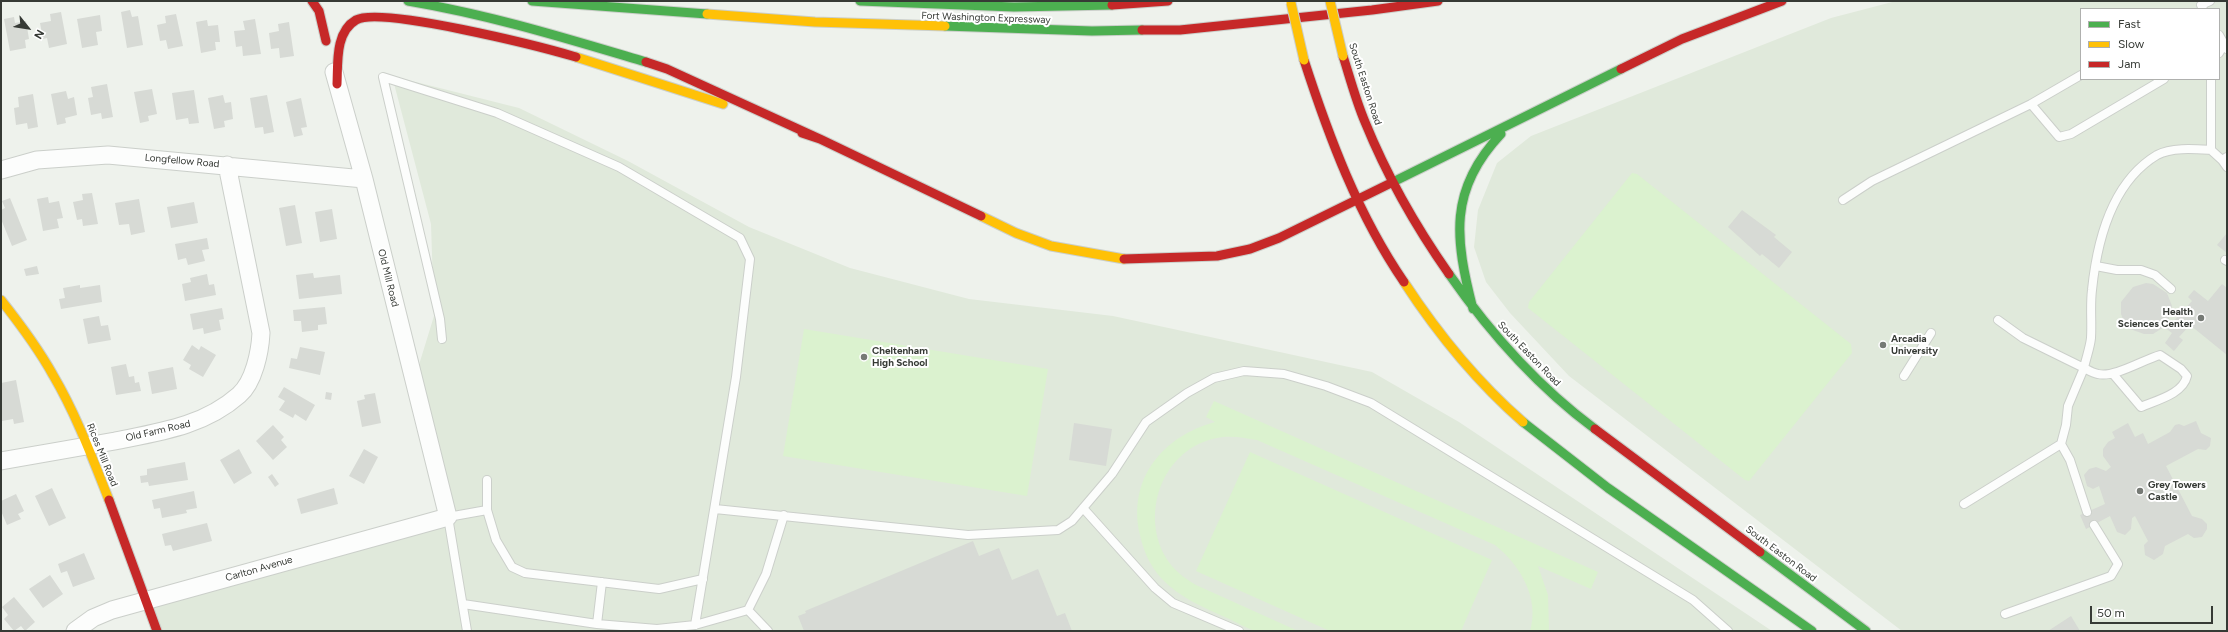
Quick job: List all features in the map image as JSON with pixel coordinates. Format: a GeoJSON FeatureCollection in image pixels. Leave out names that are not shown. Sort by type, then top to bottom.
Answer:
{"type":"FeatureCollection","features":[{"type":"Feature","properties":{"kind":"main road"},"geometry":{"type":"LineString","coordinates":[[312,1],[318,11],[326,41]]}},
{"type":"Feature","properties":{"kind":"main road"},"geometry":{"type":"LineString","coordinates":[[408,1],[463,10],[519,24],[667,69],[820,139],[1016,233],[1051,246],[1093,255],[1132,260],[1216,256],[1250,249],[1279,238],[1682,39],[1782,1]]}},
{"type":"Feature","properties":{"kind":"main road","name":"Fort Washington Expressway"},"geometry":{"type":"LineString","coordinates":[[532,1],[815,22],[1092,31],[1180,30],[1372,10],[1438,1]]}},
{"type":"Feature","properties":{"kind":"main road","name":"Fort Washington Expressway"},"geometry":{"type":"LineString","coordinates":[[860,1],[918,5],[1115,6],[1168,1]]}},
{"type":"Feature","properties":{"kind":"main road"},"geometry":{"type":"LineString","coordinates":[[1291,1],[1304,60],[1320,112],[1357,200],[1395,267],[1424,312],[1455,353],[1489,390],[1528,427],[1577,466],[1812,631]]}},
{"type":"Feature","properties":{"kind":"main road","name":"South Easton Road"},"geometry":{"type":"LineString","coordinates":[[1330,1],[1343,56],[1365,122],[1393,182],[1427,242],[1473,309],[1537,381],[1588,424],[1866,631]]}},
{"type":"Feature","properties":{"kind":"main road"},"geometry":{"type":"LineString","coordinates":[[337,84],[340,46],[345,31],[357,20],[378,16],[453,28],[545,48],[647,77],[820,139]]}},
{"type":"Feature","properties":{"kind":"main road"},"geometry":{"type":"LineString","coordinates":[[1473,309],[1464,278],[1460,247],[1459,223],[1462,201],[1468,178],[1480,156],[1493,141],[1516,121]]}},
{"type":"Feature","properties":{"kind":"main road","name":"Rices Mill Road"},"geometry":{"type":"LineString","coordinates":[[1,300],[17,319],[64,393],[87,446],[157,631]]}},
{"type":"Feature","properties":{"kind":"street","name":"Old Mill Road"},"geometry":{"type":"LineString","coordinates":[[326,41],[364,179],[448,516]]}},
{"type":"Feature","properties":{"kind":"street","name":"Longfellow Road"},"geometry":{"type":"LineString","coordinates":[[1,170],[37,160],[108,155],[364,179]]}},
{"type":"Feature","properties":{"kind":"street","name":"Old Farm Road"},"geometry":{"type":"LineString","coordinates":[[1,461],[178,428],[216,412],[241,394],[260,352],[260,333],[227,165]]}},
{"type":"Feature","properties":{"kind":"street","name":"Carlton Avenue"},"geometry":{"type":"LineString","coordinates":[[75,631],[93,618],[112,610],[448,516]]}},
{"type":"Feature","properties":{"kind":"lane"},"geometry":{"type":"LineString","coordinates":[[2200,8],[2210,1]]}},
{"type":"Feature","properties":{"kind":"lane"},"geometry":{"type":"LineString","coordinates":[[1843,200],[1872,181],[1950,145],[2031,104],[2080,76]]}},
{"type":"Feature","properties":{"kind":"lane"},"geometry":{"type":"LineString","coordinates":[[442,338],[440,319],[383,77],[497,112],[619,167],[740,238],[750,259],[736,377],[695,625]]}},
{"type":"Feature","properties":{"kind":"lane"},"geometry":{"type":"LineString","coordinates":[[2031,104],[2059,137],[2071,134],[2162,80]]}},
{"type":"Feature","properties":{"kind":"lane"},"geometry":{"type":"LineString","coordinates":[[2211,80],[2211,150]]}},
{"type":"Feature","properties":{"kind":"lane"},"geometry":{"type":"LineString","coordinates":[[1964,504],[2060,444],[2066,425],[2068,406],[2084,368],[2091,340],[2092,290],[2099,249],[2110,215],[2123,187],[2137,171],[2158,154],[2186,148],[2211,150],[2224,158],[2227,167]]}},
{"type":"Feature","properties":{"kind":"lane"},"geometry":{"type":"LineString","coordinates":[[2096,266],[2117,270],[2141,270],[2155,275],[2171,289]]}},
{"type":"Feature","properties":{"kind":"lane"},"geometry":{"type":"LineString","coordinates":[[1998,320],[2023,338],[2098,375],[2113,374],[2146,359],[2160,355],[2181,370],[2186,376],[2185,384],[2179,390],[2141,407],[2113,374]]}},
{"type":"Feature","properties":{"kind":"lane"},"geometry":{"type":"LineString","coordinates":[[1904,376],[1931,333]]}},
{"type":"Feature","properties":{"kind":"lane"},"geometry":{"type":"LineString","coordinates":[[715,509],[968,535],[1058,530],[1072,521],[1112,474],[1146,422],[1187,393],[1214,378],[1244,371],[1284,374],[1326,386],[1371,403],[1693,600],[1728,631]]}},
{"type":"Feature","properties":{"kind":"lane"},"geometry":{"type":"LineString","coordinates":[[2060,444],[2070,460],[2087,512]]}},
{"type":"Feature","properties":{"kind":"lane"},"geometry":{"type":"LineString","coordinates":[[487,480],[487,510],[496,540],[512,567],[524,573],[659,589],[702,579]]}},
{"type":"Feature","properties":{"kind":"lane"},"geometry":{"type":"LineString","coordinates":[[1083,508],[1155,588],[1173,603],[1239,631]]}},
{"type":"Feature","properties":{"kind":"lane"},"geometry":{"type":"LineString","coordinates":[[467,631],[448,516],[487,510]]}},
{"type":"Feature","properties":{"kind":"lane"},"geometry":{"type":"LineString","coordinates":[[463,604],[597,624],[657,629],[695,625],[748,610],[766,574],[784,515]]}},
{"type":"Feature","properties":{"kind":"lane"},"geometry":{"type":"LineString","coordinates":[[2005,614],[2112,576],[2118,564],[2094,525]]}},
{"type":"Feature","properties":{"kind":"lane"},"geometry":{"type":"LineString","coordinates":[[597,624],[602,582]]}},
{"type":"Feature","properties":{"kind":"lane"},"geometry":{"type":"LineString","coordinates":[[748,610],[768,631]]}},
{"type":"Feature","properties":{"kind":"shaded area","name":"Arcadia University"},"geometry":{"type":"Polygon","coordinates":[[[1896,1],[2227,1],[2227,631],[1902,631],[1569,376],[1510,313],[1486,282],[1474,247],[1478,210],[1497,163],[1531,136],[1831,18],[1896,1]]]}},
{"type":"Feature","properties":{"kind":"shaded area","name":"Cheltenham High School"},"geometry":{"type":"Polygon","coordinates":[[[392,76],[519,108],[628,161],[749,227],[850,268],[969,299],[1113,316],[1372,372],[1459,422],[1772,631],[158,631],[145,601],[448,516],[414,381],[434,316],[431,224],[392,76]]]}},
{"type":"Feature","properties":{"kind":"green space"},"geometry":{"type":"Polygon","coordinates":[[[1632,173],[1637,174],[1851,344],[1852,353],[1749,481],[1745,480],[1528,308],[1529,302],[1632,173]]]}},
{"type":"Feature","properties":{"kind":"green space"},"geometry":{"type":"Polygon","coordinates":[[[804,329],[1048,369],[1027,496],[783,456],[804,329]]]}},
{"type":"Feature","properties":{"kind":"green space"},"geometry":{"type":"Polygon","coordinates":[[[1214,401],[1598,572],[1591,589],[1538,566],[1548,595],[1549,630],[1530,631],[1532,606],[1526,583],[1512,562],[1495,545],[1257,440],[1227,437],[1217,438],[1199,444],[1183,454],[1171,468],[1162,484],[1156,502],[1155,520],[1158,538],[1165,556],[1171,565],[1179,573],[1196,585],[1298,631],[1255,631],[1201,606],[1184,597],[1161,578],[1148,558],[1143,546],[1137,515],[1139,496],[1144,478],[1153,463],[1165,449],[1180,438],[1196,429],[1215,422],[1206,417],[1214,401]]]}},
{"type":"Feature","properties":{"kind":"green space"},"geometry":{"type":"Polygon","coordinates":[[[1250,452],[1492,560],[1461,631],[1330,631],[1196,571],[1250,452]]]}},
{"type":"Feature","properties":{"kind":"building"},"geometry":{"type":"Polygon","coordinates":[[[130,10],[132,17],[138,16],[143,45],[127,48],[121,12],[130,10]]]}},
{"type":"Feature","properties":{"kind":"building"},"geometry":{"type":"Polygon","coordinates":[[[61,12],[67,44],[49,48],[47,38],[43,39],[40,23],[51,21],[50,14],[61,12]]]}},
{"type":"Feature","properties":{"kind":"building"},"geometry":{"type":"Polygon","coordinates":[[[176,14],[183,46],[168,49],[166,40],[160,41],[157,25],[166,23],[165,16],[176,14]]]}},
{"type":"Feature","properties":{"kind":"building"},"geometry":{"type":"Polygon","coordinates":[[[100,15],[102,31],[96,32],[98,45],[82,48],[77,19],[100,15]]]}},
{"type":"Feature","properties":{"kind":"building"},"geometry":{"type":"Polygon","coordinates":[[[14,17],[15,23],[26,21],[29,39],[25,40],[26,48],[10,51],[4,19],[14,17]]]}},
{"type":"Feature","properties":{"kind":"building"},"geometry":{"type":"Polygon","coordinates":[[[255,19],[261,54],[243,56],[242,46],[236,47],[234,31],[245,30],[243,21],[255,19]]]}},
{"type":"Feature","properties":{"kind":"building"},"geometry":{"type":"Polygon","coordinates":[[[207,20],[208,26],[218,25],[220,42],[215,42],[216,50],[201,53],[196,22],[207,20]]]}},
{"type":"Feature","properties":{"kind":"building"},"geometry":{"type":"Polygon","coordinates":[[[289,22],[294,56],[280,58],[279,48],[271,49],[269,33],[279,31],[278,24],[289,22]]]}},
{"type":"Feature","properties":{"kind":"building"},"geometry":{"type":"Polygon","coordinates":[[[107,84],[113,117],[102,119],[101,113],[91,115],[88,98],[93,97],[91,87],[107,84]]]}},
{"type":"Feature","properties":{"kind":"building"},"geometry":{"type":"Polygon","coordinates":[[[152,89],[157,114],[148,116],[149,121],[140,123],[134,92],[152,89]]]}},
{"type":"Feature","properties":{"kind":"building"},"geometry":{"type":"Polygon","coordinates":[[[194,90],[199,123],[189,124],[188,118],[176,120],[172,93],[194,90]]]}},
{"type":"Feature","properties":{"kind":"building"},"geometry":{"type":"Polygon","coordinates":[[[66,91],[68,99],[74,97],[77,115],[65,118],[66,123],[57,125],[51,94],[66,91]]]}},
{"type":"Feature","properties":{"kind":"building"},"geometry":{"type":"Polygon","coordinates":[[[33,94],[38,127],[28,129],[27,123],[16,125],[14,108],[19,107],[18,97],[33,94]]]}},
{"type":"Feature","properties":{"kind":"building"},"geometry":{"type":"Polygon","coordinates":[[[223,95],[225,103],[231,102],[233,119],[224,121],[225,127],[214,129],[208,98],[223,95]]]}},
{"type":"Feature","properties":{"kind":"building"},"geometry":{"type":"Polygon","coordinates":[[[267,95],[274,132],[264,134],[263,127],[255,128],[250,98],[267,95]]]}},
{"type":"Feature","properties":{"kind":"building"},"geometry":{"type":"Polygon","coordinates":[[[301,98],[307,127],[301,128],[303,135],[294,137],[286,102],[301,98]]]}},
{"type":"Feature","properties":{"kind":"building"},"geometry":{"type":"Polygon","coordinates":[[[92,193],[98,224],[83,226],[82,219],[77,220],[73,202],[83,200],[82,194],[92,193]]]}},
{"type":"Feature","properties":{"kind":"building"},"geometry":{"type":"Polygon","coordinates":[[[48,197],[49,203],[59,201],[63,218],[57,219],[59,228],[43,231],[37,199],[48,197]]]}},
{"type":"Feature","properties":{"kind":"building"},"geometry":{"type":"Polygon","coordinates":[[[10,198],[27,240],[12,246],[1,219],[1,210],[5,208],[2,201],[10,198]]]}},
{"type":"Feature","properties":{"kind":"building"},"geometry":{"type":"Polygon","coordinates":[[[139,199],[145,232],[131,235],[129,224],[119,225],[115,203],[139,199]]]}},
{"type":"Feature","properties":{"kind":"building"},"geometry":{"type":"Polygon","coordinates":[[[194,202],[198,223],[171,228],[167,207],[194,202]]]}},
{"type":"Feature","properties":{"kind":"building"},"geometry":{"type":"Polygon","coordinates":[[[295,205],[302,243],[286,246],[279,208],[295,205]]]}},
{"type":"Feature","properties":{"kind":"building"},"geometry":{"type":"Polygon","coordinates":[[[332,209],[337,239],[320,242],[315,212],[332,209]]]}},
{"type":"Feature","properties":{"kind":"building"},"geometry":{"type":"Polygon","coordinates":[[[1742,210],[1776,235],[1774,237],[1792,252],[1779,268],[1762,254],[1760,256],[1728,227],[1742,210]]]}},
{"type":"Feature","properties":{"kind":"building"},"geometry":{"type":"Polygon","coordinates":[[[2227,233],[2227,253],[2217,245],[2227,233]]]}},
{"type":"Feature","properties":{"kind":"building"},"geometry":{"type":"Polygon","coordinates":[[[207,238],[209,249],[202,250],[205,261],[188,265],[186,258],[178,260],[175,244],[207,238]]]}},
{"type":"Feature","properties":{"kind":"building"},"geometry":{"type":"Polygon","coordinates":[[[37,266],[39,274],[26,276],[24,269],[37,266]]]}},
{"type":"Feature","properties":{"kind":"building"},"geometry":{"type":"Polygon","coordinates":[[[313,273],[314,278],[340,275],[342,294],[299,299],[296,275],[313,273]]]}},
{"type":"Feature","properties":{"kind":"building"},"geometry":{"type":"Polygon","coordinates":[[[207,274],[209,285],[214,284],[216,295],[185,301],[182,284],[191,282],[190,278],[207,274]]]}},
{"type":"Feature","properties":{"kind":"building","name":"Health Sciences Center"},"geometry":{"type":"Polygon","coordinates":[[[2146,283],[2153,284],[2167,293],[2172,306],[2168,322],[2171,324],[2192,301],[2188,297],[2194,290],[2208,301],[2222,284],[2227,288],[2227,355],[2190,325],[2179,337],[2183,340],[2174,351],[2165,343],[2172,333],[2164,327],[2153,334],[2144,334],[2130,329],[2124,322],[2121,314],[2121,302],[2133,287],[2146,283]]]}},
{"type":"Feature","properties":{"kind":"building"},"geometry":{"type":"Polygon","coordinates":[[[80,285],[80,288],[100,285],[102,302],[61,309],[59,299],[65,298],[63,288],[80,285]]]}},
{"type":"Feature","properties":{"kind":"building"},"geometry":{"type":"Polygon","coordinates":[[[325,307],[327,324],[318,325],[318,330],[302,332],[301,321],[294,321],[293,310],[325,307]]]}},
{"type":"Feature","properties":{"kind":"building"},"geometry":{"type":"Polygon","coordinates":[[[222,308],[224,319],[219,320],[221,330],[204,334],[203,328],[193,330],[190,314],[222,308]]]}},
{"type":"Feature","properties":{"kind":"building"},"geometry":{"type":"Polygon","coordinates":[[[99,316],[101,326],[108,325],[111,340],[88,344],[83,319],[99,316]]]}},
{"type":"Feature","properties":{"kind":"building"},"geometry":{"type":"Polygon","coordinates":[[[192,345],[199,350],[201,346],[216,355],[203,377],[189,369],[191,365],[183,360],[192,345]]]}},
{"type":"Feature","properties":{"kind":"building"},"geometry":{"type":"Polygon","coordinates":[[[300,347],[325,352],[320,375],[289,368],[291,358],[297,359],[300,347]]]}},
{"type":"Feature","properties":{"kind":"building"},"geometry":{"type":"Polygon","coordinates":[[[126,364],[129,377],[134,376],[135,383],[139,382],[141,391],[116,395],[111,367],[126,364]]]}},
{"type":"Feature","properties":{"kind":"building"},"geometry":{"type":"Polygon","coordinates":[[[173,367],[177,389],[152,394],[148,372],[173,367]]]}},
{"type":"Feature","properties":{"kind":"building"},"geometry":{"type":"Polygon","coordinates":[[[16,380],[24,422],[14,424],[13,419],[2,421],[1,383],[16,380]]]}},
{"type":"Feature","properties":{"kind":"building"},"geometry":{"type":"Polygon","coordinates":[[[284,387],[315,405],[306,421],[295,414],[293,418],[279,410],[285,401],[278,397],[284,387]]]}},
{"type":"Feature","properties":{"kind":"building"},"geometry":{"type":"Polygon","coordinates":[[[326,392],[332,393],[331,400],[325,399],[326,392]]]}},
{"type":"Feature","properties":{"kind":"building"},"geometry":{"type":"Polygon","coordinates":[[[375,393],[381,423],[362,427],[357,401],[365,399],[364,395],[375,393]]]}},
{"type":"Feature","properties":{"kind":"building","name":"Grey Towers Castle"},"geometry":{"type":"Polygon","coordinates":[[[2196,421],[2201,433],[2211,438],[2210,446],[2206,450],[2198,449],[2166,466],[2192,516],[2202,519],[2207,524],[2207,529],[2202,537],[2194,538],[2188,534],[2165,546],[2163,554],[2154,560],[2145,555],[2144,545],[2148,541],[2135,516],[2132,518],[2131,529],[2125,535],[2117,532],[2110,516],[2086,529],[2080,515],[2105,504],[2099,486],[2093,489],[2087,486],[2084,475],[2089,469],[2096,467],[2106,471],[2111,467],[2103,456],[2103,449],[2108,442],[2115,438],[2112,432],[2128,423],[2135,437],[2143,433],[2148,444],[2170,432],[2175,425],[2179,424],[2184,426],[2196,421]]]}},
{"type":"Feature","properties":{"kind":"building"},"geometry":{"type":"Polygon","coordinates":[[[1074,423],[1112,429],[1106,466],[1069,460],[1074,423]]]}},
{"type":"Feature","properties":{"kind":"building"},"geometry":{"type":"Polygon","coordinates":[[[273,425],[284,437],[281,440],[287,447],[273,460],[256,441],[273,425]]]}},
{"type":"Feature","properties":{"kind":"building"},"geometry":{"type":"Polygon","coordinates":[[[239,449],[252,473],[234,484],[220,460],[239,449]]]}},
{"type":"Feature","properties":{"kind":"building"},"geometry":{"type":"Polygon","coordinates":[[[364,449],[378,457],[364,484],[349,476],[364,449]]]}},
{"type":"Feature","properties":{"kind":"building"},"geometry":{"type":"Polygon","coordinates":[[[185,462],[188,480],[149,486],[148,482],[141,483],[140,476],[147,475],[147,469],[185,462]]]}},
{"type":"Feature","properties":{"kind":"building"},"geometry":{"type":"Polygon","coordinates":[[[272,474],[279,484],[275,487],[268,477],[272,474]]]}},
{"type":"Feature","properties":{"kind":"building"},"geometry":{"type":"Polygon","coordinates":[[[52,488],[66,518],[49,526],[35,496],[52,488]]]}},
{"type":"Feature","properties":{"kind":"building"},"geometry":{"type":"Polygon","coordinates":[[[334,488],[338,504],[301,514],[297,499],[334,488]]]}},
{"type":"Feature","properties":{"kind":"building"},"geometry":{"type":"Polygon","coordinates":[[[194,491],[197,508],[186,510],[187,513],[162,518],[160,508],[154,509],[152,500],[194,491]]]}},
{"type":"Feature","properties":{"kind":"building"},"geometry":{"type":"Polygon","coordinates":[[[16,494],[24,511],[18,514],[21,519],[7,525],[1,511],[1,501],[16,494]]]}},
{"type":"Feature","properties":{"kind":"building"},"geometry":{"type":"Polygon","coordinates":[[[207,523],[212,541],[173,551],[171,545],[165,546],[162,534],[207,523]]]}},
{"type":"Feature","properties":{"kind":"building"},"geometry":{"type":"Polygon","coordinates":[[[973,541],[979,556],[999,548],[1012,580],[1038,569],[1057,616],[1065,613],[1072,631],[804,631],[798,616],[806,613],[805,611],[973,541]]]}},
{"type":"Feature","properties":{"kind":"building"},"geometry":{"type":"Polygon","coordinates":[[[84,553],[95,579],[73,587],[67,571],[61,573],[58,564],[84,553]]]}},
{"type":"Feature","properties":{"kind":"building"},"geometry":{"type":"Polygon","coordinates":[[[50,575],[63,594],[43,608],[29,589],[50,575]]]}},
{"type":"Feature","properties":{"kind":"building"},"geometry":{"type":"Polygon","coordinates":[[[14,597],[35,622],[25,631],[21,626],[14,631],[4,619],[8,615],[2,607],[14,597]]]}},
{"type":"Feature","properties":{"kind":"building"},"geometry":{"type":"Polygon","coordinates":[[[2071,616],[2080,631],[2048,631],[2071,616]]]}},
{"type":"Feature","properties":{"kind":"traffic: fast"},"geometry":{"type":"LineString","coordinates":[[408,1],[498,20],[646,62]]}},
{"type":"Feature","properties":{"kind":"traffic: fast"},"geometry":{"type":"LineString","coordinates":[[532,1],[707,14]]}},
{"type":"Feature","properties":{"kind":"traffic: fast"},"geometry":{"type":"LineString","coordinates":[[860,1],[1014,7],[1112,5]]}},
{"type":"Feature","properties":{"kind":"traffic: fast"},"geometry":{"type":"LineString","coordinates":[[945,26],[1092,31],[1142,30]]}},
{"type":"Feature","properties":{"kind":"traffic: fast"},"geometry":{"type":"LineString","coordinates":[[1393,182],[1621,69]]}},
{"type":"Feature","properties":{"kind":"traffic: fast"},"geometry":{"type":"LineString","coordinates":[[1473,309],[1462,260],[1460,216],[1464,196],[1472,175],[1484,155],[1501,134]]}},
{"type":"Feature","properties":{"kind":"traffic: fast"},"geometry":{"type":"LineString","coordinates":[[1449,274],[1481,317],[1516,358],[1553,395],[1595,429]]}},
{"type":"Feature","properties":{"kind":"traffic: fast"},"geometry":{"type":"LineString","coordinates":[[1523,422],[1608,488],[1812,631]]}},
{"type":"Feature","properties":{"kind":"traffic: fast"},"geometry":{"type":"LineString","coordinates":[[1760,552],[1866,631]]}},
{"type":"Feature","properties":{"kind":"traffic: slow"},"geometry":{"type":"LineString","coordinates":[[1330,1],[1343,56]]}},
{"type":"Feature","properties":{"kind":"traffic: slow"},"geometry":{"type":"LineString","coordinates":[[1291,3],[1304,60]]}},
{"type":"Feature","properties":{"kind":"traffic: slow"},"geometry":{"type":"LineString","coordinates":[[707,14],[815,22],[945,26]]}},
{"type":"Feature","properties":{"kind":"traffic: slow"},"geometry":{"type":"LineString","coordinates":[[576,57],[723,104]]}},
{"type":"Feature","properties":{"kind":"traffic: slow"},"geometry":{"type":"LineString","coordinates":[[981,216],[1016,233],[1051,246],[1124,259]]}},
{"type":"Feature","properties":{"kind":"traffic: slow"},"geometry":{"type":"LineString","coordinates":[[1404,282],[1430,320],[1459,356],[1489,390],[1523,422]]}},
{"type":"Feature","properties":{"kind":"traffic: slow"},"geometry":{"type":"LineString","coordinates":[[1,300],[35,346],[61,390],[83,436],[109,500]]}},
{"type":"Feature","properties":{"kind":"traffic: jam"},"geometry":{"type":"LineString","coordinates":[[312,1],[319,11],[326,41]]}},
{"type":"Feature","properties":{"kind":"traffic: jam"},"geometry":{"type":"LineString","coordinates":[[1112,5],[1168,1]]}},
{"type":"Feature","properties":{"kind":"traffic: jam"},"geometry":{"type":"LineString","coordinates":[[1142,30],[1180,30],[1372,10],[1438,1]]}},
{"type":"Feature","properties":{"kind":"traffic: jam"},"geometry":{"type":"LineString","coordinates":[[1621,69],[1682,39],[1782,1]]}},
{"type":"Feature","properties":{"kind":"traffic: jam"},"geometry":{"type":"LineString","coordinates":[[337,84],[339,49],[344,32],[349,25],[356,20],[371,17],[396,18],[428,23],[498,37],[576,57]]}},
{"type":"Feature","properties":{"kind":"traffic: jam"},"geometry":{"type":"LineString","coordinates":[[1343,56],[1362,114],[1383,162],[1403,201],[1449,274]]}},
{"type":"Feature","properties":{"kind":"traffic: jam"},"geometry":{"type":"LineString","coordinates":[[1304,60],[1334,146],[1346,175],[1372,230],[1404,282]]}},
{"type":"Feature","properties":{"kind":"traffic: jam"},"geometry":{"type":"LineString","coordinates":[[646,62],[667,69],[820,139]]}},
{"type":"Feature","properties":{"kind":"traffic: jam"},"geometry":{"type":"LineString","coordinates":[[802,133],[820,139],[981,216]]}},
{"type":"Feature","properties":{"kind":"traffic: jam"},"geometry":{"type":"LineString","coordinates":[[1124,259],[1217,256],[1250,249],[1279,238],[1393,182]]}},
{"type":"Feature","properties":{"kind":"traffic: jam"},"geometry":{"type":"LineString","coordinates":[[1595,429],[1760,552]]}},
{"type":"Feature","properties":{"kind":"traffic: jam"},"geometry":{"type":"LineString","coordinates":[[109,500],[157,631]]}},
{"type":"Feature","properties":{"kind":"place","name":"Health Sciences Center"},"geometry":{"type":"Point","coordinates":[2201,318]}},
{"type":"Feature","properties":{"kind":"place","name":"Arcadia University"},"geometry":{"type":"Point","coordinates":[1883,345]}},
{"type":"Feature","properties":{"kind":"place","name":"Cheltenham High School"},"geometry":{"type":"Point","coordinates":[864,357]}},
{"type":"Feature","properties":{"kind":"place","name":"Grey Towers Castle"},"geometry":{"type":"Point","coordinates":[2140,491]}}]}
